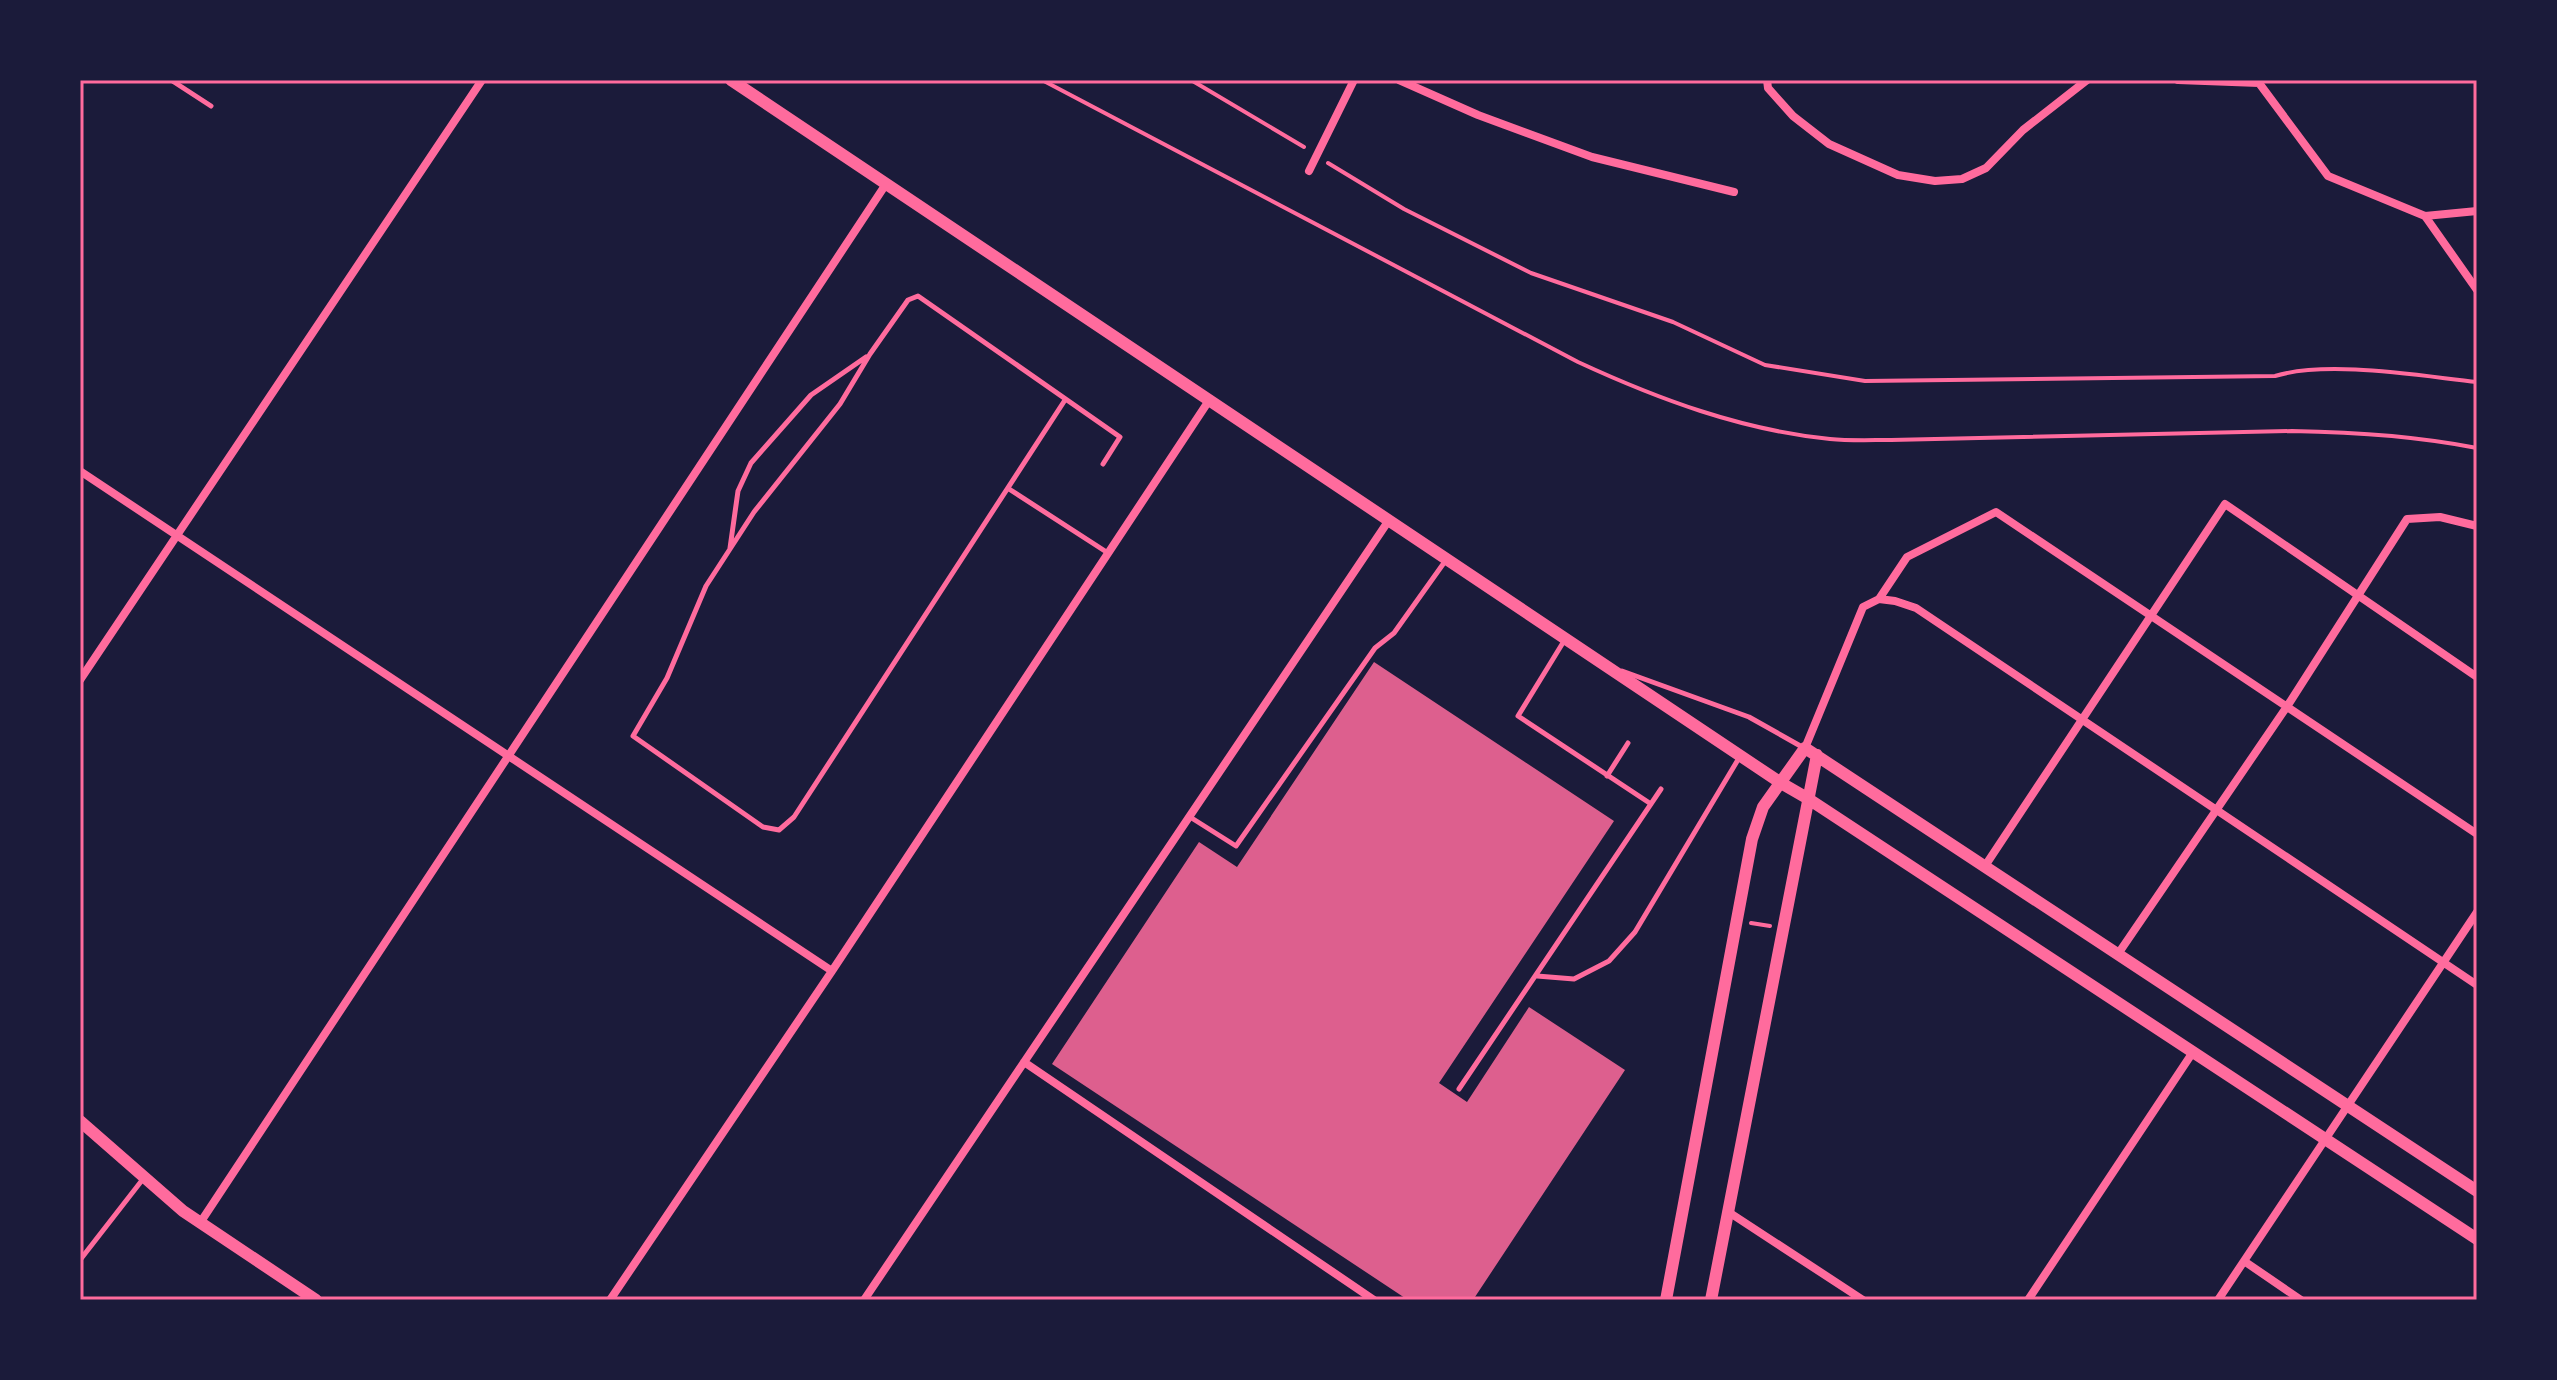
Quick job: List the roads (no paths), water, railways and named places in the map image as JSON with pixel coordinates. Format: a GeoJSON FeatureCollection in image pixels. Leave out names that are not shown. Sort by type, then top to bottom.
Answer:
{"type":"FeatureCollection","features":[{"type":"Feature","properties":{"kind":"street"},"geometry":{"type":"LineString","coordinates":[[80,680],[482,80]]}},
{"type":"Feature","properties":{"kind":"street"},"geometry":{"type":"LineString","coordinates":[[731,80],[1740,756],[2477,1239]]}},
{"type":"Feature","properties":{"kind":"street"},"geometry":{"type":"LineString","coordinates":[[1309,171],[1354,80]]}},
{"type":"Feature","properties":{"kind":"street"},"geometry":{"type":"LineString","coordinates":[[1399,80],[1478,115],[1592,157],[1734,192]]}},
{"type":"Feature","properties":{"kind":"street"},"geometry":{"type":"LineString","coordinates":[[1767,80],[1768,88],[1793,116],[1829,144],[1898,175],[1935,181],[1962,179],[1986,168],[2023,130],[2087,80]]}},
{"type":"Feature","properties":{"kind":"street"},"geometry":{"type":"LineString","coordinates":[[2178,80],[2259,82],[2328,176],[2425,216],[2477,211]]}},
{"type":"Feature","properties":{"kind":"street"},"geometry":{"type":"LineString","coordinates":[[200,1223],[886,184]]}},
{"type":"Feature","properties":{"kind":"street"},"geometry":{"type":"LineString","coordinates":[[2425,216],[2477,290]]}},
{"type":"Feature","properties":{"kind":"street"},"geometry":{"type":"LineString","coordinates":[[610,1300],[832,971],[1210,399]]}},
{"type":"Feature","properties":{"kind":"street"},"geometry":{"type":"LineString","coordinates":[[80,471],[832,971]]}},
{"type":"Feature","properties":{"kind":"street"},"geometry":{"type":"LineString","coordinates":[[1985,866],[2225,504],[2477,677]]}},
{"type":"Feature","properties":{"kind":"street"},"geometry":{"type":"LineString","coordinates":[[1711,1300],[1807,798],[1811,752],[1863,607],[1879,599],[1907,557],[1996,512],[2477,834]]}},
{"type":"Feature","properties":{"kind":"street"},"geometry":{"type":"LineString","coordinates":[[2118,954],[2288,705],[2407,519],[2440,517],[2477,526]]}},
{"type":"Feature","properties":{"kind":"street"},"geometry":{"type":"LineString","coordinates":[[866,1299],[1389,520]]}},
{"type":"Feature","properties":{"kind":"street"},"geometry":{"type":"LineString","coordinates":[[1879,599],[1916,608],[2477,985]]}},
{"type":"Feature","properties":{"kind":"street"},"geometry":{"type":"LineString","coordinates":[[1666,1300],[1757,818],[1781,783],[1811,752]]}},
{"type":"Feature","properties":{"kind":"street"},"geometry":{"type":"LineString","coordinates":[[1811,752],[2477,1191]]}},
{"type":"Feature","properties":{"kind":"street"},"geometry":{"type":"LineString","coordinates":[[2218,1300],[2477,912]]}},
{"type":"Feature","properties":{"kind":"street"},"geometry":{"type":"LineString","coordinates":[[2028,1300],[2193,1052]]}},
{"type":"Feature","properties":{"kind":"street"},"geometry":{"type":"LineString","coordinates":[[1024,1062],[1374,1300]]}},
{"type":"Feature","properties":{"kind":"street"},"geometry":{"type":"LineString","coordinates":[[80,1121],[200,1223],[316,1300]]}},
{"type":"Feature","properties":{"kind":"street"},"geometry":{"type":"LineString","coordinates":[[1727,1211],[1863,1300]]}},
{"type":"Feature","properties":{"kind":"street"},"geometry":{"type":"LineString","coordinates":[[2244,1261],[2301,1300]]}},
{"type":"Feature","properties":{"kind":"lane"},"geometry":{"type":"LineString","coordinates":[[171,80],[211,106]]}},
{"type":"Feature","properties":{"kind":"lane"},"geometry":{"type":"LineString","coordinates":[[1065,400],[794,817],[779,830],[763,827],[633,736],[667,678],[706,586],[754,512],[840,404],[908,300],[918,296],[1120,437],[1103,464]]}},
{"type":"Feature","properties":{"kind":"lane"},"geometry":{"type":"LineString","coordinates":[[730,549],[738,491],[751,463],[811,395],[870,354]]}},
{"type":"Feature","properties":{"kind":"lane"},"geometry":{"type":"LineString","coordinates":[[1009,489],[1108,553]]}},
{"type":"Feature","properties":{"kind":"lane"},"geometry":{"type":"LineString","coordinates":[[1189,816],[1236,846],[1375,648],[1394,633],[1446,559]]}},
{"type":"Feature","properties":{"kind":"lane"},"geometry":{"type":"LineString","coordinates":[[1565,638],[1518,716],[1651,804]]}},
{"type":"Feature","properties":{"kind":"lane"},"geometry":{"type":"LineString","coordinates":[[1605,665],[1749,717],[1811,752]]}},
{"type":"Feature","properties":{"kind":"lane"},"geometry":{"type":"LineString","coordinates":[[1607,776],[1628,743]]}},
{"type":"Feature","properties":{"kind":"lane"},"geometry":{"type":"LineString","coordinates":[[1536,976],[1574,979],[1609,961],[1635,932],[1740,756]]}},
{"type":"Feature","properties":{"kind":"lane"},"geometry":{"type":"LineString","coordinates":[[1459,1089],[1661,789]]}},
{"type":"Feature","properties":{"kind":"lane"},"geometry":{"type":"LineString","coordinates":[[80,1260],[145,1177]]}}]}
